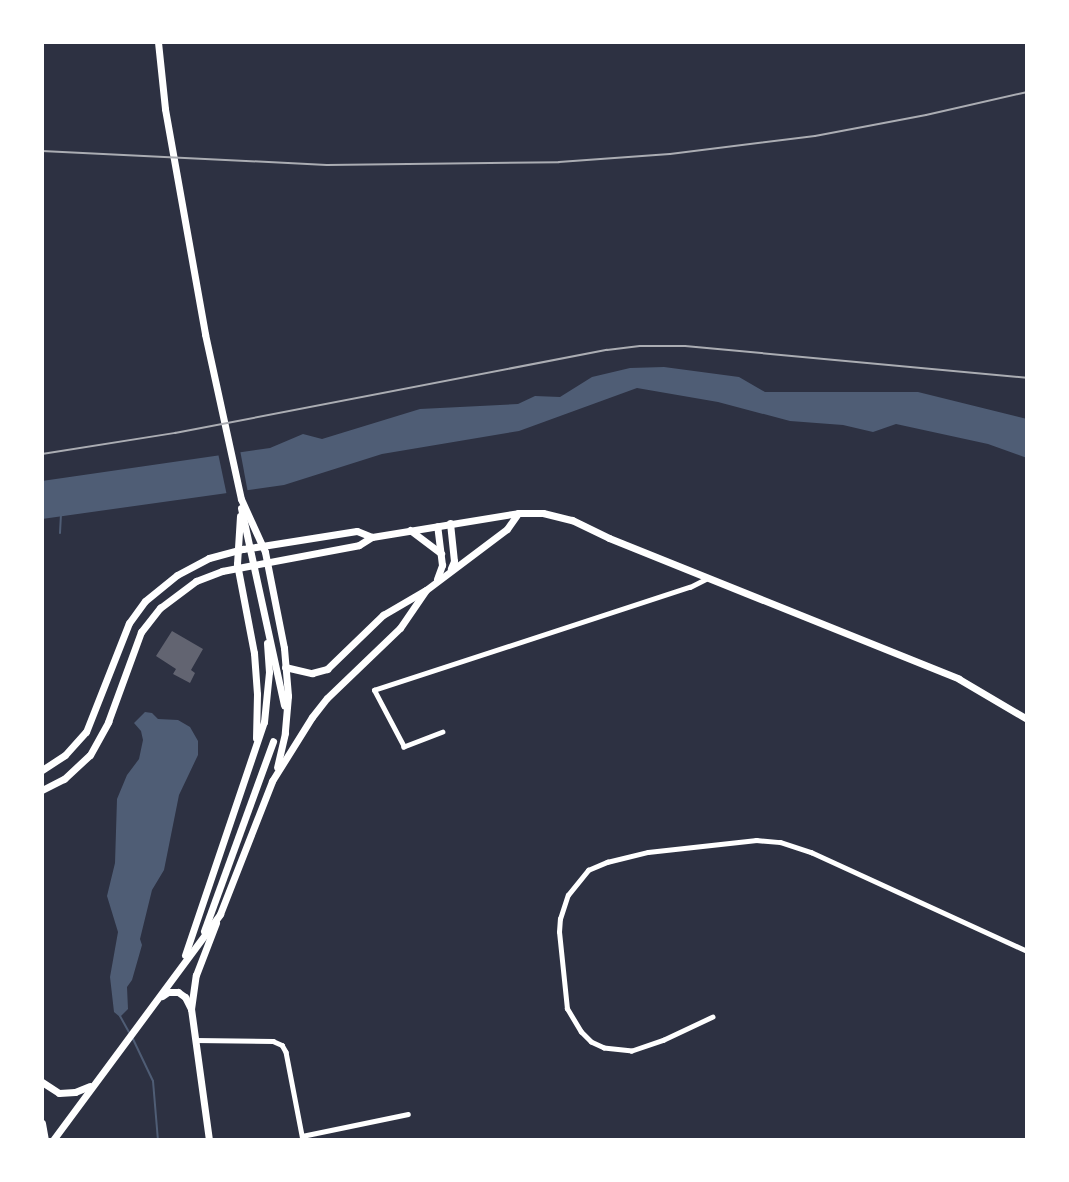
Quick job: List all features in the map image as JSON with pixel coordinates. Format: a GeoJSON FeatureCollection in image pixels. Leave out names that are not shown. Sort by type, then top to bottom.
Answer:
{"type":"FeatureCollection","features":[{"type":"Feature","properties":{"kind":"main road"},"geometry":{"type":"LineString","coordinates":[[158,42],[167,119],[201,311],[241,499],[269,651]]}},
{"type":"Feature","properties":{"kind":"main road"},"geometry":{"type":"LineString","coordinates":[[158,42],[163,99],[204,337],[267,634],[275,660],[286,721]]}},
{"type":"Feature","properties":{"kind":"main road"},"geometry":{"type":"LineString","coordinates":[[209,1140],[191,1009],[197,972],[272,781],[286,721],[288,669],[265,552],[241,499]]}},
{"type":"Feature","properties":{"kind":"main road"},"geometry":{"type":"LineString","coordinates":[[241,499],[237,564],[254,654],[258,736]]}},
{"type":"Feature","properties":{"kind":"main road"},"geometry":{"type":"LineString","coordinates":[[275,660],[288,669],[312,673],[321,672],[333,664],[383,615],[426,590],[507,529],[519,513]]}},
{"type":"Feature","properties":{"kind":"main road"},"geometry":{"type":"LineString","coordinates":[[42,790],[64,779],[90,755],[108,722],[127,663],[141,632],[169,600],[196,581],[222,571],[359,545],[372,537],[519,513],[543,513],[572,520],[708,578],[959,679],[1027,718]]}},
{"type":"Feature","properties":{"kind":"main road"},"geometry":{"type":"LineString","coordinates":[[450,523],[454,561],[450,570]]}},
{"type":"Feature","properties":{"kind":"main road"},"geometry":{"type":"LineString","coordinates":[[437,526],[442,565],[437,580]]}},
{"type":"Feature","properties":{"kind":"main road"},"geometry":{"type":"LineString","coordinates":[[410,530],[441,553]]}},
{"type":"Feature","properties":{"kind":"main road"},"geometry":{"type":"LineString","coordinates":[[42,770],[65,755],[86,732],[129,623],[146,601],[177,575],[209,558],[243,549],[357,531],[372,537]]}},
{"type":"Feature","properties":{"kind":"main road"},"geometry":{"type":"LineString","coordinates":[[272,781],[312,717],[327,698],[400,628],[426,590]]}},
{"type":"Feature","properties":{"kind":"main road"},"geometry":{"type":"LineString","coordinates":[[183,960],[219,849],[252,758],[267,703],[267,634]]}},
{"type":"Feature","properties":{"kind":"main road"},"geometry":{"type":"LineString","coordinates":[[201,937],[273,741]]}},
{"type":"Feature","properties":{"kind":"main road"},"geometry":{"type":"LineString","coordinates":[[53,1140],[159,998],[183,960],[220,914]]}},
{"type":"Feature","properties":{"kind":"main road"},"geometry":{"type":"LineString","coordinates":[[159,998],[168,992],[178,992],[185,998],[191,1009]]}},
{"type":"Feature","properties":{"kind":"main road"},"geometry":{"type":"LineString","coordinates":[[42,1082],[52,1090],[66,1093],[92,1085]]}},
{"type":"Feature","properties":{"kind":"main road"},"geometry":{"type":"LineString","coordinates":[[42,1123],[45,1140]]}},
{"type":"Feature","properties":{"kind":"street"},"geometry":{"type":"LineString","coordinates":[[443,732],[404,747],[374,690],[690,587],[708,578]]}},
{"type":"Feature","properties":{"kind":"street"},"geometry":{"type":"LineString","coordinates":[[713,1017],[664,1040],[632,1051],[604,1048],[591,1042],[581,1032],[567,1009],[559,932],[560,919],[568,895],[588,870],[607,862],[648,852],[756,840],[780,843],[811,852],[1027,951]]}},
{"type":"Feature","properties":{"kind":"street"},"geometry":{"type":"LineString","coordinates":[[195,1040],[273,1041],[282,1045],[286,1052],[302,1138],[408,1114]]}},
{"type":"Feature","properties":{"kind":"water"},"geometry":{"type":"Polygon","coordinates":[[[664,367],[739,377],[765,392],[918,392],[1027,419],[1027,458],[988,444],[896,424],[873,432],[843,425],[790,421],[718,402],[637,388],[519,431],[382,454],[284,485],[42,519],[42,481],[270,448],[303,434],[322,439],[420,409],[518,404],[535,396],[560,397],[592,377],[630,368],[664,367]]]}},
{"type":"Feature","properties":{"kind":"water"},"geometry":{"type":"Polygon","coordinates":[[[145,712],[152,713],[158,719],[178,720],[190,727],[198,741],[198,755],[179,795],[164,870],[152,890],[140,939],[142,945],[132,980],[127,987],[128,1009],[120,1017],[114,1012],[110,977],[118,932],[107,896],[115,863],[117,799],[127,775],[139,759],[143,740],[141,731],[134,723],[145,712]]]}},
{"type":"Feature","properties":{"kind":"pier"},"geometry":{"type":"Polygon","coordinates":[[[240,450],[248,493],[227,496],[218,453],[240,450]]]}},
{"type":"Feature","properties":{"kind":"building"},"geometry":{"type":"Polygon","coordinates":[[[172,631],[203,649],[191,670],[195,673],[190,683],[173,674],[176,669],[156,656],[172,631]]]}},
{"type":"Feature","properties":{"kind":"waterway"},"geometry":{"type":"LineString","coordinates":[[60,533],[61,515]]}},
{"type":"Feature","properties":{"kind":"waterway"},"geometry":{"type":"LineString","coordinates":[[120,1016],[129,1032]]}},
{"type":"Feature","properties":{"kind":"waterway"},"geometry":{"type":"LineString","coordinates":[[132,1037],[153,1081],[158,1140]]}},
{"type":"Feature","properties":{"kind":"railway"},"geometry":{"type":"LineString","coordinates":[[42,151],[327,165],[559,162],[670,154],[815,136],[926,115],[1027,92]]}},
{"type":"Feature","properties":{"kind":"railway"},"geometry":{"type":"LineString","coordinates":[[42,454],[175,433],[607,350],[640,346],[685,346],[1027,378]]}}]}
